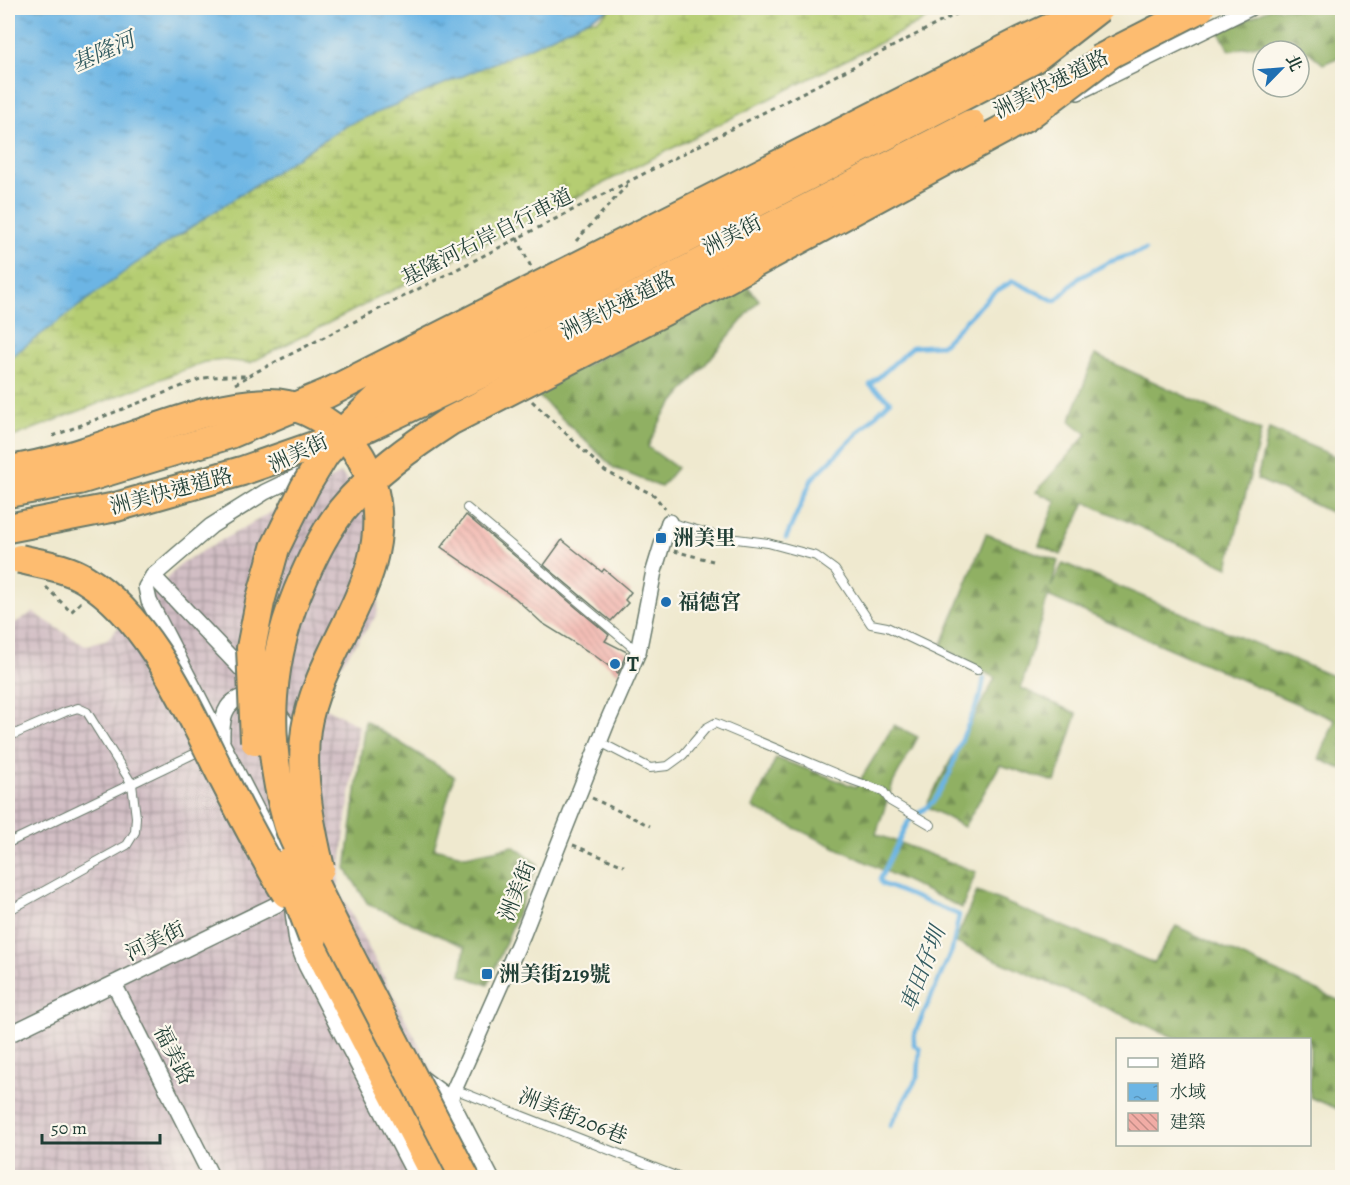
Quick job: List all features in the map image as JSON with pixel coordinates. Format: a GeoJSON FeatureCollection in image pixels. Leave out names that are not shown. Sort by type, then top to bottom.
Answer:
{"type":"FeatureCollection","features":[{"type":"Feature","properties":{"kind":"highway","name":"洲美快速道路"},"geometry":{"type":"LineString","coordinates":[[8,493],[79,480],[230,434],[328,393],[1024,40],[1097,8]]}},
{"type":"Feature","properties":{"kind":"highway"},"geometry":{"type":"LineString","coordinates":[[437,1178],[324,932],[274,833],[262,780],[254,736],[251,648],[275,548],[304,487],[325,454],[378,398],[1032,60],[1097,8]]}},
{"type":"Feature","properties":{"kind":"highway","name":"洲美快速道路"},"geometry":{"type":"LineString","coordinates":[[8,528],[127,504],[242,471],[368,427],[525,353],[1200,8]]}},
{"type":"Feature","properties":{"kind":"highway"},"geometry":{"type":"LineString","coordinates":[[324,932],[315,889],[287,822],[277,774],[272,726],[273,683],[280,645],[293,604],[315,552],[342,510],[411,447],[450,421],[709,288],[1026,117],[1114,51]]}},
{"type":"Feature","properties":{"kind":"highway"},"geometry":{"type":"LineString","coordinates":[[8,470],[108,445],[195,414],[231,405],[273,403],[306,411],[332,426],[351,442],[367,466],[377,500],[377,531],[372,563],[315,695],[306,729],[304,768],[324,932]]}},
{"type":"Feature","properties":{"kind":"highway"},"geometry":{"type":"LineString","coordinates":[[8,560],[20,559],[55,567],[83,578],[108,596],[133,622],[187,706],[257,845],[324,932],[465,1178]]}},
{"type":"Feature","properties":{"kind":"street","name":"洲美街"},"geometry":{"type":"LineString","coordinates":[[153,576],[211,526],[265,492],[513,371],[749,250],[1250,8]]}},
{"type":"Feature","properties":{"kind":"street","name":"洲美街"},"geometry":{"type":"LineString","coordinates":[[452,1094],[523,934],[638,652],[654,571],[669,522]]}},
{"type":"Feature","properties":{"kind":"street"},"geometry":{"type":"LineString","coordinates":[[417,1178],[306,965],[297,942],[287,876],[279,854],[149,601],[146,587],[153,576],[268,698],[300,741],[311,764],[318,789],[320,883],[327,917],[350,979],[368,1013],[390,1046],[421,1077],[452,1094],[491,1178]]}},
{"type":"Feature","properties":{"kind":"street"},"geometry":{"type":"LineString","coordinates":[[222,740],[221,724],[224,712],[231,702],[243,695],[256,694],[268,698]]}},
{"type":"Feature","properties":{"kind":"street","name":"河美街"},"geometry":{"type":"LineString","coordinates":[[8,1035],[320,883]]}},
{"type":"Feature","properties":{"kind":"street","name":"福美路"},"geometry":{"type":"LineString","coordinates":[[114,984],[212,1178]]}},
{"type":"Feature","properties":{"kind":"lane"},"geometry":{"type":"LineString","coordinates":[[467,508],[638,652]]}},
{"type":"Feature","properties":{"kind":"lane"},"geometry":{"type":"LineString","coordinates":[[669,522],[721,537],[768,543],[816,556],[835,570],[871,624],[887,627],[977,670]]}},
{"type":"Feature","properties":{"kind":"lane"},"geometry":{"type":"LineString","coordinates":[[8,737],[78,708],[87,712],[132,784],[136,817],[135,832],[128,845],[8,911]]}},
{"type":"Feature","properties":{"kind":"lane"},"geometry":{"type":"LineString","coordinates":[[600,742],[650,768],[668,766],[683,754],[706,728],[716,723],[883,791],[890,801],[931,825]]}},
{"type":"Feature","properties":{"kind":"lane"},"geometry":{"type":"LineString","coordinates":[[8,843],[222,740]]}},
{"type":"Feature","properties":{"kind":"lane","name":"洲美街206巷"},"geometry":{"type":"LineString","coordinates":[[452,1094],[678,1177]]}},
{"type":"Feature","properties":{"kind":"path","name":"基隆河右岸自行車道"},"geometry":{"type":"LineString","coordinates":[[46,440],[203,378],[226,375],[248,376],[968,8]]}},
{"type":"Feature","properties":{"kind":"path"},"geometry":{"type":"LineString","coordinates":[[571,247],[634,178]]}},
{"type":"Feature","properties":{"kind":"path"},"geometry":{"type":"LineString","coordinates":[[517,238],[535,273]]}},
{"type":"Feature","properties":{"kind":"path"},"geometry":{"type":"LineString","coordinates":[[513,371],[532,403],[605,471],[654,495],[664,507],[669,522]]}},
{"type":"Feature","properties":{"kind":"path"},"geometry":{"type":"LineString","coordinates":[[661,548],[712,561]]}},
{"type":"Feature","properties":{"kind":"path"},"geometry":{"type":"LineString","coordinates":[[40,581],[71,612],[82,601]]}},
{"type":"Feature","properties":{"kind":"path"},"geometry":{"type":"LineString","coordinates":[[579,792],[651,826]]}},
{"type":"Feature","properties":{"kind":"path"},"geometry":{"type":"LineString","coordinates":[[560,839],[624,866]]}},
{"type":"Feature","properties":{"kind":"shaded area"},"geometry":{"type":"Polygon","coordinates":[[[341,473],[386,526],[377,615],[314,701],[359,726],[338,888],[487,1177],[8,1177],[8,627],[33,612],[85,646],[107,639],[183,562],[341,473]]]}},
{"type":"Feature","properties":{"kind":"green space"},"geometry":{"type":"Polygon","coordinates":[[[612,8],[948,8],[250,363],[225,360],[204,362],[8,439],[8,336],[166,238],[185,233],[199,214],[215,202],[256,187],[258,165],[568,20],[597,20],[612,8]]]}},
{"type":"Feature","properties":{"kind":"green space"},"geometry":{"type":"Polygon","coordinates":[[[1271,8],[1342,8],[1342,56],[1323,64],[1311,54],[1311,39],[1291,37],[1251,39],[1251,46],[1230,51],[1219,32],[1271,8]]]}},
{"type":"Feature","properties":{"kind":"green space"},"geometry":{"type":"Polygon","coordinates":[[[745,283],[759,300],[664,414],[648,447],[677,468],[661,487],[614,468],[534,392],[745,283]]]}},
{"type":"Feature","properties":{"kind":"green space"},"geometry":{"type":"Polygon","coordinates":[[[1095,355],[1261,431],[1228,567],[1085,502],[1061,555],[1039,545],[1056,501],[1036,492],[1087,434],[1070,421],[1095,355]]]}},
{"type":"Feature","properties":{"kind":"green space"},"geometry":{"type":"Polygon","coordinates":[[[1269,429],[1342,459],[1342,517],[1257,479],[1269,429]]]}},
{"type":"Feature","properties":{"kind":"green space"},"geometry":{"type":"Polygon","coordinates":[[[986,534],[1058,561],[1051,587],[1063,563],[1342,680],[1342,769],[1319,759],[1335,720],[1048,596],[1021,688],[1077,714],[1055,782],[1000,765],[964,827],[926,806],[995,678],[941,647],[986,534]]]}},
{"type":"Feature","properties":{"kind":"green space"},"geometry":{"type":"Polygon","coordinates":[[[365,721],[454,776],[434,848],[466,856],[513,846],[538,864],[488,985],[461,975],[465,947],[368,904],[346,869],[365,721]]]}},
{"type":"Feature","properties":{"kind":"green space"},"geometry":{"type":"Polygon","coordinates":[[[894,725],[918,737],[893,783],[876,834],[976,872],[962,908],[753,808],[776,758],[856,787],[894,725]]]}},
{"type":"Feature","properties":{"kind":"green space"},"geometry":{"type":"Polygon","coordinates":[[[977,891],[1154,963],[1176,926],[1342,1002],[1342,1111],[1311,1097],[1311,1038],[1176,1038],[955,942],[977,891]]]}},
{"type":"Feature","properties":{"kind":"water","name":"基隆河"},"geometry":{"type":"Polygon","coordinates":[[[8,8],[612,8],[524,50],[343,127],[135,264],[8,359],[8,8]]]}},
{"type":"Feature","properties":{"kind":"building"},"geometry":{"type":"Polygon","coordinates":[[[466,515],[609,635],[605,641],[627,652],[618,673],[594,655],[542,623],[515,598],[441,547],[466,515]]]}},
{"type":"Feature","properties":{"kind":"building"},"geometry":{"type":"Polygon","coordinates":[[[562,540],[602,572],[604,569],[631,592],[625,600],[628,603],[611,621],[544,565],[562,540]]]}},
{"type":"Feature","properties":{"kind":"waterway"},"geometry":{"type":"LineString","coordinates":[[786,538],[812,479],[890,401],[870,385],[912,347],[942,345],[993,293],[1013,281],[1055,301],[1079,278],[1109,262],[1145,250]]}},
{"type":"Feature","properties":{"kind":"waterway","name":"車田仔圳"},"geometry":{"type":"LineString","coordinates":[[890,1126],[918,1076],[920,1049],[914,1045],[914,1035],[952,950],[959,915],[882,884],[880,879],[908,822],[934,801],[950,773],[981,694],[984,678]]}},
{"type":"Feature","properties":{"kind":"place","name":"洲美里"},"geometry":{"type":"Point","coordinates":[661,538]}},
{"type":"Feature","properties":{"kind":"place","name":"福德宮"},"geometry":{"type":"Point","coordinates":[666,602]}},
{"type":"Feature","properties":{"kind":"place","name":"T"},"geometry":{"type":"Point","coordinates":[615,664]}},
{"type":"Feature","properties":{"kind":"place","name":"洲美街219號"},"geometry":{"type":"Point","coordinates":[487,974]}}]}
